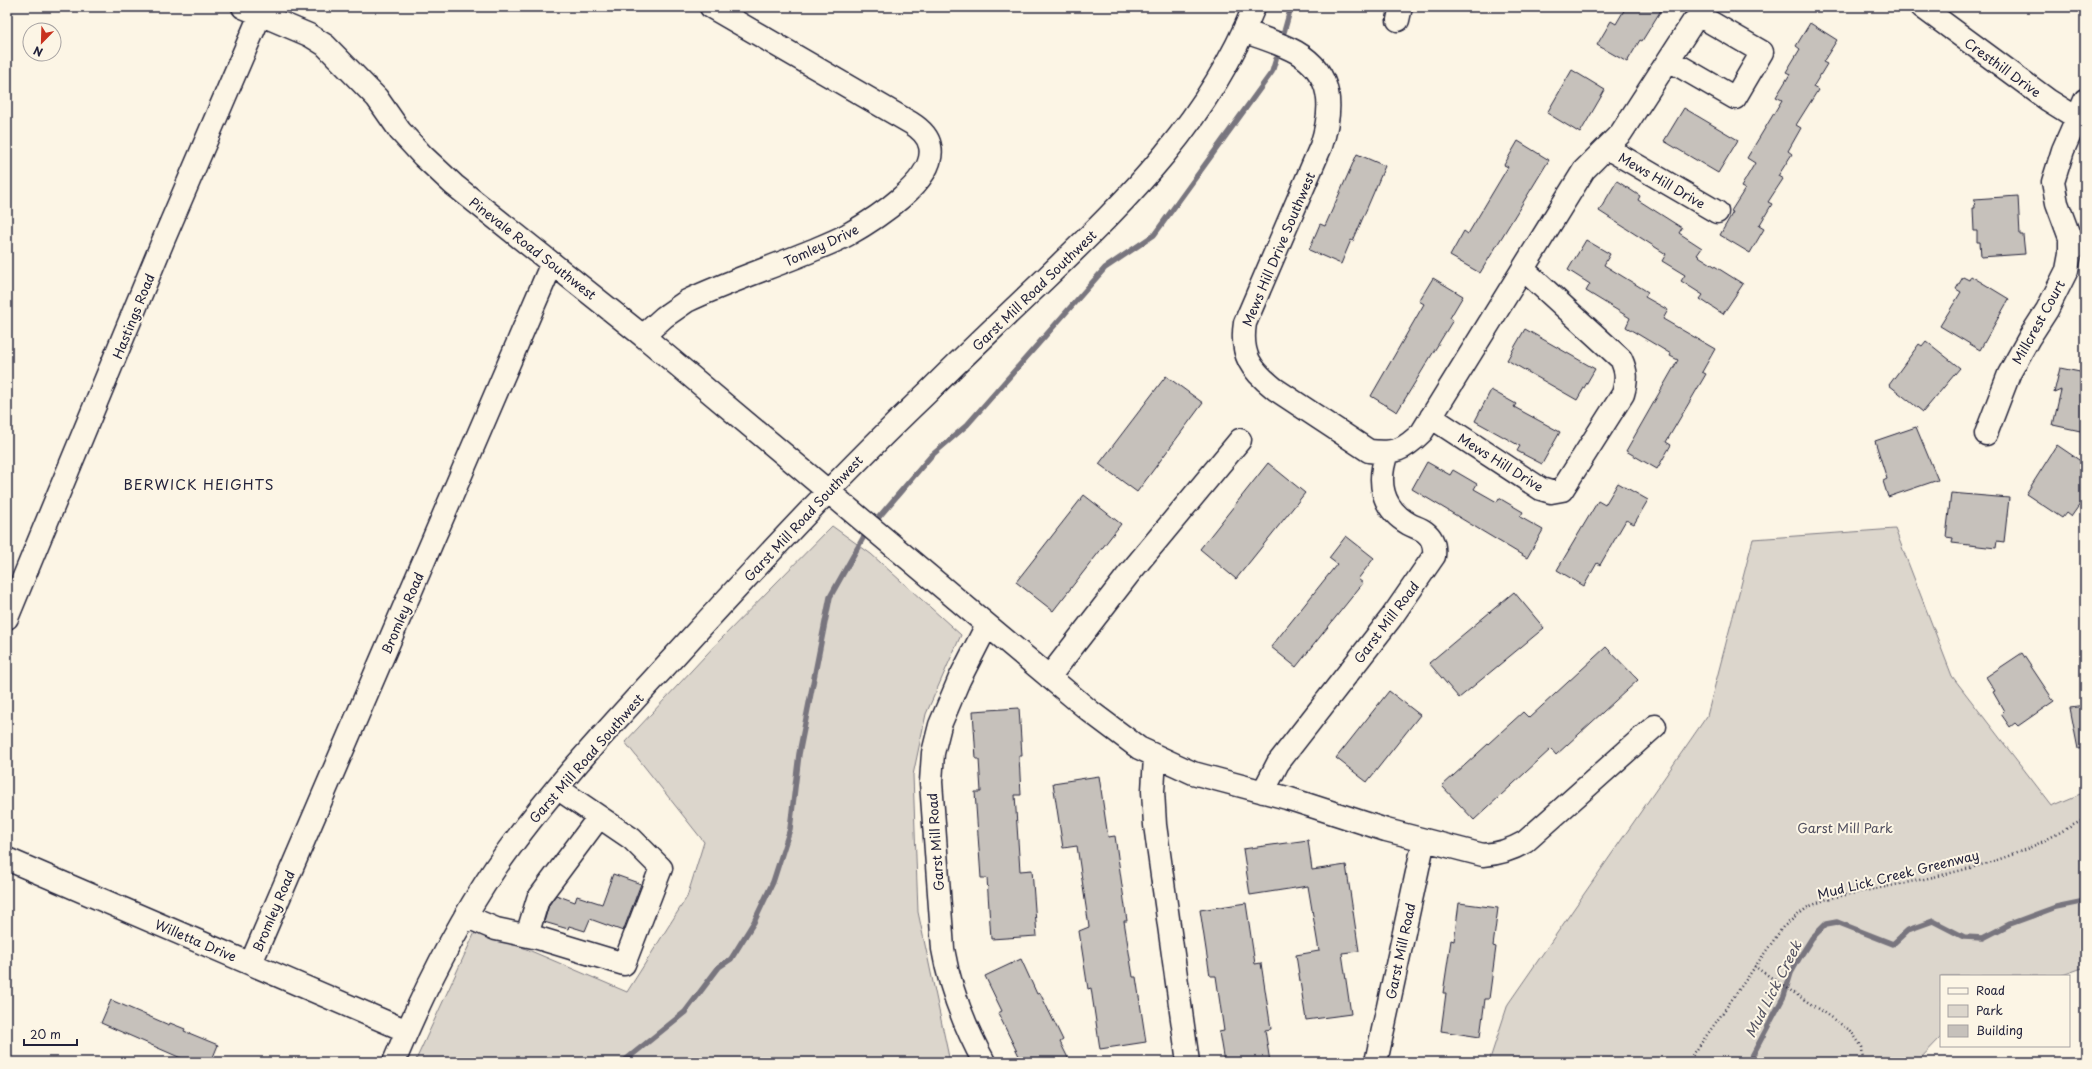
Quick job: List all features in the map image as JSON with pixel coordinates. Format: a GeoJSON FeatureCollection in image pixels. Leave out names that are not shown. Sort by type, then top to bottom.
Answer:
{"type":"FeatureCollection","features":[{"type":"Feature","properties":{"kind":"street","name":"Tomley Drive"},"geometry":{"type":"LineString","coordinates":[[643,336],[664,317],[687,301],[846,236],[877,216],[905,193],[924,174],[930,160],[930,147],[927,139],[911,122],[711,7]]}},
{"type":"Feature","properties":{"kind":"street","name":"Garst Mill Road Southwest"},"geometry":{"type":"LineString","coordinates":[[394,1062],[436,970],[465,916],[496,867],[557,788],[617,719],[828,490],[875,442],[1105,222],[1152,171],[1195,117],[1222,75],[1254,7]]}},
{"type":"Feature","properties":{"kind":"street","name":"Cresthill Drive"},"geometry":{"type":"LineString","coordinates":[[1922,7],[1988,57],[2082,114]]}},
{"type":"Feature","properties":{"kind":"street","name":"Pinevale Road Southwest"},"geometry":{"type":"LineString","coordinates":[[251,11],[309,35],[325,45],[376,98],[400,131],[423,156],[454,185],[643,336],[828,490]]}},
{"type":"Feature","properties":{"kind":"street","name":"Hastings Road"},"geometry":{"type":"LineString","coordinates":[[7,618],[181,199],[251,11]]}},
{"type":"Feature","properties":{"kind":"street","name":"Mews Hill Drive Southwest"},"geometry":{"type":"LineString","coordinates":[[1244,31],[1295,52],[1309,61],[1320,75],[1327,90],[1330,104],[1328,126],[1321,146],[1245,323],[1243,337],[1245,352],[1250,364],[1263,379],[1276,389],[1369,451],[1387,453],[1402,449],[1410,444],[1422,432],[1431,417]]}},
{"type":"Feature","properties":{"kind":"street","name":"Mews Hill Drive"},"geometry":{"type":"LineString","coordinates":[[1523,269],[1621,359],[1626,369],[1627,381],[1623,394],[1562,490],[1551,492],[1541,489],[1431,417],[1584,170],[1607,148],[1630,122],[1669,60]]}},
{"type":"Feature","properties":{"kind":"street","name":"Millcrest Court"},"geometry":{"type":"LineString","coordinates":[[1986,434],[2009,374],[2047,310],[2066,270],[2070,254],[2070,238],[2057,203],[2053,182],[2063,150],[2082,114]]}},
{"type":"Feature","properties":{"kind":"street","name":"Mews Hill Drive"},"geometry":{"type":"LineString","coordinates":[[1607,148],[1717,212]]}},
{"type":"Feature","properties":{"kind":"street","name":"Bromley Road"},"geometry":{"type":"LineString","coordinates":[[251,963],[552,263]]}},
{"type":"Feature","properties":{"kind":"street"},"geometry":{"type":"LineString","coordinates":[[1049,677],[1128,575],[1240,440]]}},
{"type":"Feature","properties":{"kind":"street","name":"Garst Mill Road"},"geometry":{"type":"LineString","coordinates":[[1263,792],[1278,763],[1391,618],[1434,556],[1435,546],[1431,537],[1425,532],[1399,518],[1385,501],[1381,483],[1382,467],[1387,453]]}},
{"type":"Feature","properties":{"kind":"street"},"geometry":{"type":"LineString","coordinates":[[828,490],[1091,712],[1139,748],[1193,774],[1263,792],[1424,840],[1483,855],[1497,854],[1513,849],[1525,842],[1655,726]]}},
{"type":"Feature","properties":{"kind":"street","name":"Garst Mill Road"},"geometry":{"type":"LineString","coordinates":[[984,1062],[955,1002],[948,976],[943,949],[931,782],[933,753],[940,725],[959,680],[987,625]]}},
{"type":"Feature","properties":{"kind":"street"},"geometry":{"type":"LineString","coordinates":[[1155,756],[1153,791],[1155,825],[1188,1062]]}},
{"type":"Feature","properties":{"kind":"street"},"geometry":{"type":"LineString","coordinates":[[465,916],[496,929],[527,935],[624,964],[661,868],[632,840],[557,788]]}},
{"type":"Feature","properties":{"kind":"street"},"geometry":{"type":"LineString","coordinates":[[527,935],[538,899],[599,817]]}},
{"type":"Feature","properties":{"kind":"street","name":"Garst Mill Road"},"geometry":{"type":"LineString","coordinates":[[1376,1062],[1424,840]]}},
{"type":"Feature","properties":{"kind":"street","name":"Willetta Drive"},"geometry":{"type":"LineString","coordinates":[[7,859],[407,1031]]}},
{"type":"Feature","properties":{"kind":"path","name":"Mud Lick Creek Greenway"},"geometry":{"type":"LineString","coordinates":[[1688,1062],[1754,966],[1783,927],[1795,916],[1815,904],[1827,899],[1948,873],[1997,859],[2031,847],[2085,819]]}},
{"type":"Feature","properties":{"kind":"path"},"geometry":{"type":"LineString","coordinates":[[1754,966],[1851,1031],[1862,1047],[1863,1062]]}},
{"type":"Feature","properties":{"kind":"green space"},"geometry":{"type":"Polygon","coordinates":[[[832,526],[871,554],[961,635],[926,714],[913,775],[918,912],[950,1062],[415,1062],[477,928],[627,992],[687,897],[704,842],[625,742],[719,641],[832,526]]]}},
{"type":"Feature","properties":{"kind":"green space","name":"Garst Mill Park"},"geometry":{"type":"Polygon","coordinates":[[[1895,529],[1952,676],[2052,806],[2085,792],[2085,967],[2063,975],[1940,975],[1940,1038],[1917,1062],[1489,1062],[1508,1004],[1707,716],[1753,539],[1895,529]]]}},
{"type":"Feature","properties":{"kind":"building"},"geometry":{"type":"Polygon","coordinates":[[[1626,7],[1663,7],[1627,62],[1597,45],[1611,21],[1616,24],[1626,7]]]}},
{"type":"Feature","properties":{"kind":"building"},"geometry":{"type":"Polygon","coordinates":[[[1810,23],[1837,40],[1823,62],[1827,64],[1813,87],[1818,90],[1796,125],[1801,128],[1788,151],[1792,154],[1778,176],[1783,179],[1768,202],[1772,204],[1759,226],[1764,229],[1750,253],[1720,235],[1733,212],[1731,211],[1745,189],[1741,187],[1755,163],[1747,158],[1782,100],[1776,97],[1790,74],[1786,72],[1800,49],[1796,46],[1810,23]]]}},
{"type":"Feature","properties":{"kind":"building"},"geometry":{"type":"Polygon","coordinates":[[[1572,70],[1605,90],[1580,133],[1547,113],[1572,70]]]}},
{"type":"Feature","properties":{"kind":"building"},"geometry":{"type":"Polygon","coordinates":[[[1684,108],[1738,140],[1718,173],[1664,141],[1684,108]]]}},
{"type":"Feature","properties":{"kind":"building"},"geometry":{"type":"Polygon","coordinates":[[[1518,141],[1549,160],[1480,273],[1450,256],[1464,231],[1468,234],[1508,167],[1504,165],[1518,141]]]}},
{"type":"Feature","properties":{"kind":"building"},"geometry":{"type":"Polygon","coordinates":[[[1357,154],[1385,166],[1353,241],[1351,240],[1341,264],[1309,250],[1320,224],[1325,226],[1357,154]]]}},
{"type":"Feature","properties":{"kind":"building"},"geometry":{"type":"Polygon","coordinates":[[[1617,181],[1640,196],[1638,200],[1682,228],[1679,233],[1702,248],[1697,255],[1743,284],[1723,314],[1700,299],[1703,295],[1681,281],[1685,275],[1662,261],[1666,254],[1599,211],[1617,181]]]}},
{"type":"Feature","properties":{"kind":"building"},"geometry":{"type":"Polygon","coordinates":[[[2018,196],[2020,235],[2023,235],[2025,254],[1981,257],[1980,242],[1977,242],[1977,231],[1974,231],[1974,199],[2018,196]]]}},
{"type":"Feature","properties":{"kind":"building"},"geometry":{"type":"Polygon","coordinates":[[[1586,240],[1610,254],[1604,265],[1648,292],[1645,297],[1668,310],[1663,319],[1715,349],[1702,372],[1706,374],[1666,442],[1671,445],[1657,469],[1626,451],[1678,360],[1670,356],[1671,354],[1626,327],[1630,318],[1586,291],[1590,284],[1568,270],[1586,240]]]}},
{"type":"Feature","properties":{"kind":"building"},"geometry":{"type":"Polygon","coordinates":[[[1971,276],[2009,299],[1980,350],[1940,326],[1961,292],[1956,289],[1963,277],[1969,280],[1971,276]]]}},
{"type":"Feature","properties":{"kind":"building"},"geometry":{"type":"Polygon","coordinates":[[[1433,278],[1463,296],[1450,318],[1453,320],[1397,412],[1371,396],[1424,304],[1419,301],[1433,278]]]}},
{"type":"Feature","properties":{"kind":"building"},"geometry":{"type":"Polygon","coordinates":[[[1525,329],[1595,369],[1577,400],[1507,360],[1525,329]]]}},
{"type":"Feature","properties":{"kind":"building"},"geometry":{"type":"Polygon","coordinates":[[[1926,341],[1960,368],[1923,412],[1889,385],[1919,344],[1922,346],[1926,341]]]}},
{"type":"Feature","properties":{"kind":"building"},"geometry":{"type":"Polygon","coordinates":[[[2060,368],[2085,373],[2085,432],[2053,425],[2061,390],[2054,393],[2060,368]]]}},
{"type":"Feature","properties":{"kind":"building"},"geometry":{"type":"Polygon","coordinates":[[[1166,376],[1203,403],[1137,492],[1099,464],[1166,376]]]}},
{"type":"Feature","properties":{"kind":"building"},"geometry":{"type":"Polygon","coordinates":[[[1491,390],[1516,404],[1514,407],[1560,432],[1542,464],[1517,451],[1520,446],[1475,421],[1491,390]]]}},
{"type":"Feature","properties":{"kind":"building"},"geometry":{"type":"Polygon","coordinates":[[[1916,427],[1938,480],[1888,497],[1883,481],[1887,479],[1875,441],[1916,427]]]}},
{"type":"Feature","properties":{"kind":"building"},"geometry":{"type":"Polygon","coordinates":[[[2057,445],[2085,464],[2085,497],[2071,517],[2066,513],[2062,518],[2026,494],[2057,445]]]}},
{"type":"Feature","properties":{"kind":"building"},"geometry":{"type":"Polygon","coordinates":[[[1427,462],[1450,475],[1453,470],[1477,484],[1474,489],[1497,502],[1499,498],[1523,512],[1520,517],[1543,530],[1527,558],[1412,489],[1427,462]]]}},
{"type":"Feature","properties":{"kind":"building"},"geometry":{"type":"Polygon","coordinates":[[[1268,463],[1305,493],[1236,579],[1200,549],[1268,463]]]}},
{"type":"Feature","properties":{"kind":"building"},"geometry":{"type":"Polygon","coordinates":[[[1618,483],[1648,500],[1634,524],[1626,520],[1600,565],[1597,563],[1584,586],[1557,570],[1598,501],[1605,505],[1618,483]]]}},
{"type":"Feature","properties":{"kind":"building"},"geometry":{"type":"Polygon","coordinates":[[[1951,493],[2009,498],[2004,542],[1997,541],[1996,548],[1952,543],[1953,538],[1946,537],[1951,493]]]}},
{"type":"Feature","properties":{"kind":"building"},"geometry":{"type":"Polygon","coordinates":[[[1084,495],[1121,524],[1053,611],[1016,582],[1084,495]]]}},
{"type":"Feature","properties":{"kind":"building"},"geometry":{"type":"Polygon","coordinates":[[[1346,536],[1374,558],[1358,579],[1363,583],[1296,667],[1271,647],[1337,564],[1329,558],[1346,536]]]}},
{"type":"Feature","properties":{"kind":"building"},"geometry":{"type":"Polygon","coordinates":[[[1514,592],[1544,628],[1459,698],[1429,663],[1514,592]]]}},
{"type":"Feature","properties":{"kind":"building"},"geometry":{"type":"Polygon","coordinates":[[[1606,647],[1638,680],[1556,755],[1551,749],[1474,820],[1442,786],[1523,712],[1529,718],[1606,647]]]}},
{"type":"Feature","properties":{"kind":"building"},"geometry":{"type":"Polygon","coordinates":[[[2022,653],[2054,701],[2018,726],[2015,723],[2010,727],[2001,714],[2004,711],[1993,692],[1995,691],[1986,677],[2022,653]]]}},
{"type":"Feature","properties":{"kind":"building"},"geometry":{"type":"Polygon","coordinates":[[[1389,691],[1420,715],[1367,782],[1336,758],[1389,691]]]}},
{"type":"Feature","properties":{"kind":"building"},"geometry":{"type":"Polygon","coordinates":[[[2085,706],[2085,748],[2078,749],[2070,708],[2085,706]]]}},
{"type":"Feature","properties":{"kind":"building"},"geometry":{"type":"Polygon","coordinates":[[[1019,708],[1022,756],[1019,756],[1021,795],[1015,795],[1020,871],[1032,870],[1037,936],[991,939],[987,878],[981,878],[975,792],[981,792],[979,759],[976,759],[973,711],[1019,708]]]}},
{"type":"Feature","properties":{"kind":"building"},"geometry":{"type":"Polygon","coordinates":[[[1099,776],[1108,837],[1115,836],[1127,921],[1124,921],[1133,977],[1136,977],[1146,1042],[1100,1049],[1091,988],[1088,989],[1079,931],[1089,927],[1077,846],[1063,848],[1053,783],[1099,776]]]}},
{"type":"Feature","properties":{"kind":"building"},"geometry":{"type":"Polygon","coordinates":[[[1308,840],[1312,870],[1346,865],[1359,951],[1342,953],[1351,1014],[1306,1020],[1296,955],[1319,951],[1308,886],[1250,895],[1243,849],[1308,840]]]}},
{"type":"Feature","properties":{"kind":"building"},"geometry":{"type":"Polygon","coordinates":[[[613,874],[641,884],[623,931],[590,919],[585,931],[569,926],[568,929],[544,922],[549,905],[556,895],[575,902],[577,896],[602,904],[613,874]]]}},
{"type":"Feature","properties":{"kind":"building"},"geometry":{"type":"Polygon","coordinates":[[[1246,903],[1255,964],[1261,963],[1271,1029],[1265,1030],[1270,1062],[1224,1062],[1219,1032],[1224,1031],[1216,976],[1210,976],[1200,910],[1246,903]]]}},
{"type":"Feature","properties":{"kind":"building"},"geometry":{"type":"Polygon","coordinates":[[[1459,903],[1498,908],[1493,946],[1496,947],[1489,999],[1485,999],[1480,1037],[1441,1031],[1446,993],[1443,993],[1451,940],[1454,941],[1459,903]]]}},
{"type":"Feature","properties":{"kind":"building"},"geometry":{"type":"Polygon","coordinates":[[[1021,959],[1037,994],[1040,993],[1063,1040],[1060,1042],[1070,1062],[1022,1062],[998,1013],[1002,1011],[985,976],[1021,959]]]}},
{"type":"Feature","properties":{"kind":"building"},"geometry":{"type":"Polygon","coordinates":[[[111,1000],[169,1025],[170,1023],[185,1029],[184,1031],[218,1045],[211,1062],[190,1062],[101,1023],[111,1000]]]}},
{"type":"Feature","properties":{"kind":"waterway"},"geometry":{"type":"LineString","coordinates":[[1284,32],[1291,7]]}},
{"type":"Feature","properties":{"kind":"waterway"},"geometry":{"type":"LineString","coordinates":[[873,524],[931,456],[967,425],[1105,268],[1154,235],[1272,72],[1276,59]]}},
{"type":"Feature","properties":{"kind":"waterway"},"geometry":{"type":"LineString","coordinates":[[623,1062],[685,1012],[719,967],[731,959],[754,922],[773,882],[790,829],[799,754],[830,597],[867,531]]}},
{"type":"Feature","properties":{"kind":"waterway","name":"Mud Lick Creek"},"geometry":{"type":"LineString","coordinates":[[1749,1062],[1784,996],[1791,973],[1812,938],[1826,924],[1837,922],[1893,944],[1908,930],[1933,921],[1964,937],[1983,938],[2010,924],[2056,907],[2085,901]]}},
{"type":"Feature","properties":{"kind":"district","name":"BERWICK HEIGHTS"},"geometry":{"type":"Point","coordinates":[199,484]}}]}
